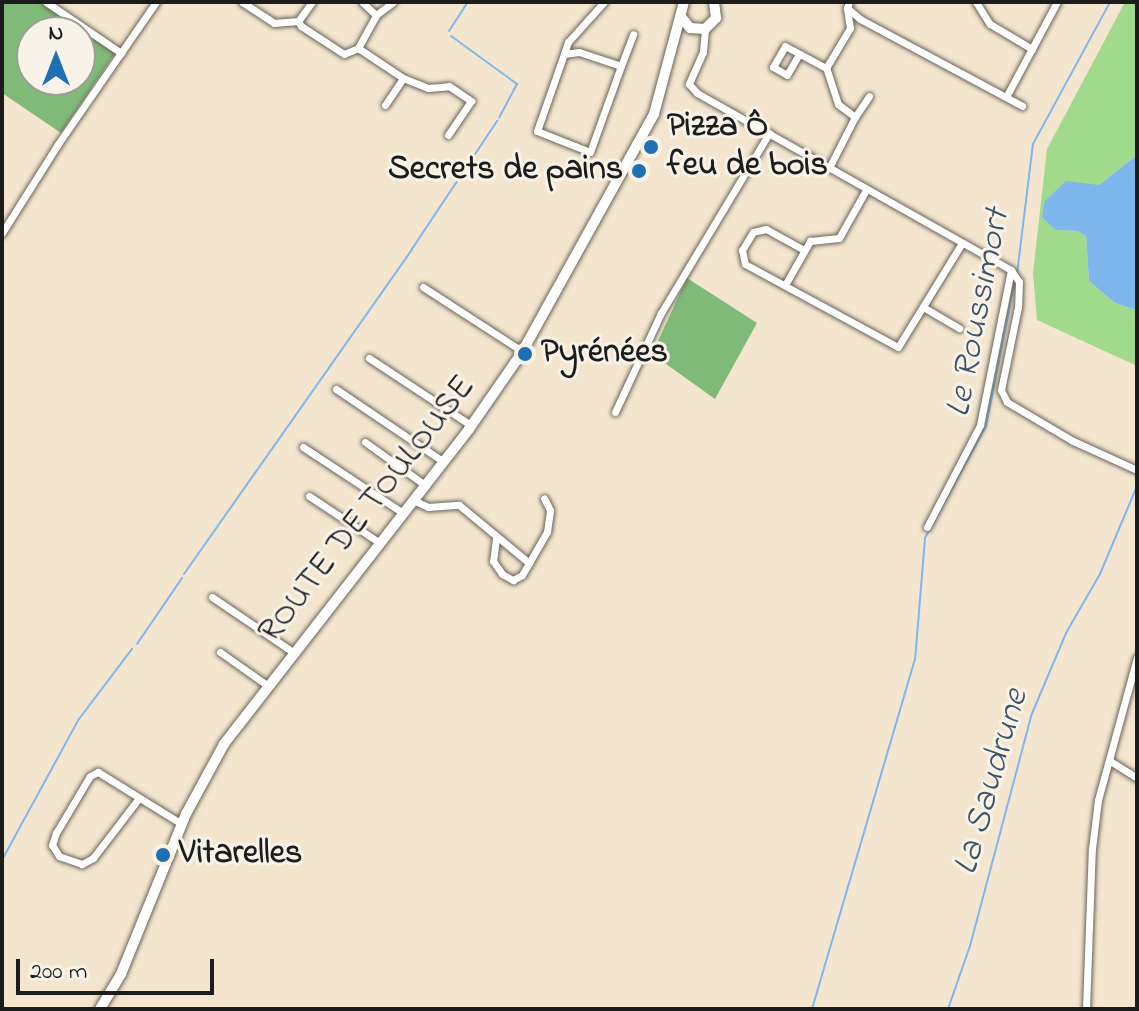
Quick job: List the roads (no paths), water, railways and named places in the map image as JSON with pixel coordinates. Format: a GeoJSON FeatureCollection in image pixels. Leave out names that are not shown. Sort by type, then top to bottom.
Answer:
{"type":"FeatureCollection","features":[{"type":"Feature","properties":{"kind":"main road","name":"ROUTE DE TOULOUSE"},"geometry":{"type":"LineString","coordinates":[[100,1009],[121,974],[182,824],[224,744],[472,426],[522,351],[654,114],[682,18],[683,2]]}},
{"type":"Feature","properties":{"kind":"main road"},"geometry":{"type":"LineString","coordinates":[[674,41],[690,28],[705,29],[713,23],[717,4]]}},
{"type":"Feature","properties":{"kind":"main road"},"geometry":{"type":"LineString","coordinates":[[682,18],[690,28]]}},
{"type":"Feature","properties":{"kind":"street"},"geometry":{"type":"LineString","coordinates":[[46,2],[121,53]]}},
{"type":"Feature","properties":{"kind":"street"},"geometry":{"type":"LineString","coordinates":[[2,233],[58,144],[156,2]]}},
{"type":"Feature","properties":{"kind":"street"},"geometry":{"type":"LineString","coordinates":[[242,2],[274,23],[298,21],[312,2]]}},
{"type":"Feature","properties":{"kind":"street"},"geometry":{"type":"LineString","coordinates":[[362,2],[376,15]]}},
{"type":"Feature","properties":{"kind":"street"},"geometry":{"type":"LineString","coordinates":[[298,21],[344,54],[358,48],[376,15],[393,2]]}},
{"type":"Feature","properties":{"kind":"street"},"geometry":{"type":"LineString","coordinates":[[604,2],[574,36],[564,54],[537,131],[590,152],[633,34]]}},
{"type":"Feature","properties":{"kind":"street"},"geometry":{"type":"LineString","coordinates":[[976,2],[990,24],[1032,49]]}},
{"type":"Feature","properties":{"kind":"street"},"geometry":{"type":"LineString","coordinates":[[1006,97],[1055,3]]}},
{"type":"Feature","properties":{"kind":"street"},"geometry":{"type":"LineString","coordinates":[[826,68],[850,28],[848,5]]}},
{"type":"Feature","properties":{"kind":"street"},"geometry":{"type":"LineString","coordinates":[[848,5],[860,19],[1022,106]]}},
{"type":"Feature","properties":{"kind":"street"},"geometry":{"type":"LineString","coordinates":[[705,29],[706,43],[689,84],[697,93],[1011,270],[1019,282],[1018,307],[1001,390],[1007,402],[1073,441],[1137,470]]}},
{"type":"Feature","properties":{"kind":"street"},"geometry":{"type":"LineString","coordinates":[[574,36],[579,52]]}},
{"type":"Feature","properties":{"kind":"street"},"geometry":{"type":"LineString","coordinates":[[358,48],[403,78],[428,88],[449,86],[471,101],[448,135]]}},
{"type":"Feature","properties":{"kind":"street"},"geometry":{"type":"LineString","coordinates":[[564,54],[579,52],[621,66]]}},
{"type":"Feature","properties":{"kind":"street"},"geometry":{"type":"LineString","coordinates":[[799,54],[826,68],[838,104],[855,117]]}},
{"type":"Feature","properties":{"kind":"street"},"geometry":{"type":"LineString","coordinates":[[385,105],[403,78]]}},
{"type":"Feature","properties":{"kind":"street"},"geometry":{"type":"LineString","coordinates":[[830,166],[869,96]]}},
{"type":"Feature","properties":{"kind":"street"},"geometry":{"type":"LineString","coordinates":[[615,412],[661,313],[769,133]]}},
{"type":"Feature","properties":{"kind":"street"},"geometry":{"type":"LineString","coordinates":[[785,285],[810,241],[839,238],[866,190]]}},
{"type":"Feature","properties":{"kind":"street"},"geometry":{"type":"LineString","coordinates":[[804,250],[766,229],[753,232],[742,250],[745,264],[898,347],[962,243]]}},
{"type":"Feature","properties":{"kind":"street"},"geometry":{"type":"LineString","coordinates":[[927,527],[980,425],[1011,270]]}},
{"type":"Feature","properties":{"kind":"street"},"geometry":{"type":"LineString","coordinates":[[423,287],[522,351]]}},
{"type":"Feature","properties":{"kind":"street"},"geometry":{"type":"LineString","coordinates":[[923,307],[959,328]]}},
{"type":"Feature","properties":{"kind":"street"},"geometry":{"type":"LineString","coordinates":[[369,358],[472,426]]}},
{"type":"Feature","properties":{"kind":"street"},"geometry":{"type":"LineString","coordinates":[[336,389],[444,462]]}},
{"type":"Feature","properties":{"kind":"street"},"geometry":{"type":"LineString","coordinates":[[365,442],[425,485]]}},
{"type":"Feature","properties":{"kind":"street"},"geometry":{"type":"LineString","coordinates":[[303,447],[403,513]]}},
{"type":"Feature","properties":{"kind":"street"},"geometry":{"type":"LineString","coordinates":[[309,496],[380,543]]}},
{"type":"Feature","properties":{"kind":"street"},"geometry":{"type":"LineString","coordinates":[[496,538],[493,561],[502,574],[513,580],[522,575],[547,532],[550,510],[544,498]]}},
{"type":"Feature","properties":{"kind":"street"},"geometry":{"type":"LineString","coordinates":[[413,500],[428,507],[459,505],[529,563]]}},
{"type":"Feature","properties":{"kind":"street"},"geometry":{"type":"LineString","coordinates":[[212,597],[293,652]]}},
{"type":"Feature","properties":{"kind":"street"},"geometry":{"type":"LineString","coordinates":[[220,652],[267,685]]}},
{"type":"Feature","properties":{"kind":"street"},"geometry":{"type":"LineString","coordinates":[[1086,1009],[1092,849],[1098,800],[1137,657]]}},
{"type":"Feature","properties":{"kind":"street"},"geometry":{"type":"LineString","coordinates":[[1110,761],[1137,778]]}},
{"type":"Feature","properties":{"kind":"street"},"geometry":{"type":"LineString","coordinates":[[139,798],[93,858],[82,864],[59,856],[52,845],[90,776],[98,772],[182,824]]}},
{"type":"Feature","properties":{"kind":"water"},"geometry":{"type":"Polygon","coordinates":[[[1137,155],[1137,310],[1115,303],[1089,281],[1086,236],[1078,231],[1056,230],[1042,217],[1045,201],[1066,181],[1099,185],[1137,155]]]}},
{"type":"Feature","properties":{"kind":"waterway"},"geometry":{"type":"LineString","coordinates":[[449,31],[468,2]]}},
{"type":"Feature","properties":{"kind":"waterway","name":"Le Roussimort"},"geometry":{"type":"LineString","coordinates":[[1017,274],[1033,144],[1110,2]]}},
{"type":"Feature","properties":{"kind":"waterway"},"geometry":{"type":"LineString","coordinates":[[451,36],[517,84],[499,118]]}},
{"type":"Feature","properties":{"kind":"waterway"},"geometry":{"type":"LineString","coordinates":[[184,574],[412,249],[497,121]]}},
{"type":"Feature","properties":{"kind":"waterway","name":"Le Roussimort"},"geometry":{"type":"LineString","coordinates":[[812,1009],[915,660],[925,538],[986,426],[1015,280]]}},
{"type":"Feature","properties":{"kind":"waterway","name":"La Saudrune"},"geometry":{"type":"LineString","coordinates":[[948,1009],[970,946],[1031,716],[1066,633],[1100,574],[1137,486]]}},
{"type":"Feature","properties":{"kind":"waterway"},"geometry":{"type":"LineString","coordinates":[[137,644],[182,578]]}},
{"type":"Feature","properties":{"kind":"waterway"},"geometry":{"type":"LineString","coordinates":[[2,860],[79,719],[132,649]]}},
{"type":"Feature","properties":{"kind":"place","name":"Pizza Ô feu de bois"},"geometry":{"type":"Point","coordinates":[651,147]}},
{"type":"Feature","properties":{"kind":"place","name":"Secrets de pains"},"geometry":{"type":"Point","coordinates":[639,171]}},
{"type":"Feature","properties":{"kind":"place","name":"Pyrénées"},"geometry":{"type":"Point","coordinates":[525,354]}},
{"type":"Feature","properties":{"kind":"place","name":"Vitarelles"},"geometry":{"type":"Point","coordinates":[163,855]}}]}
